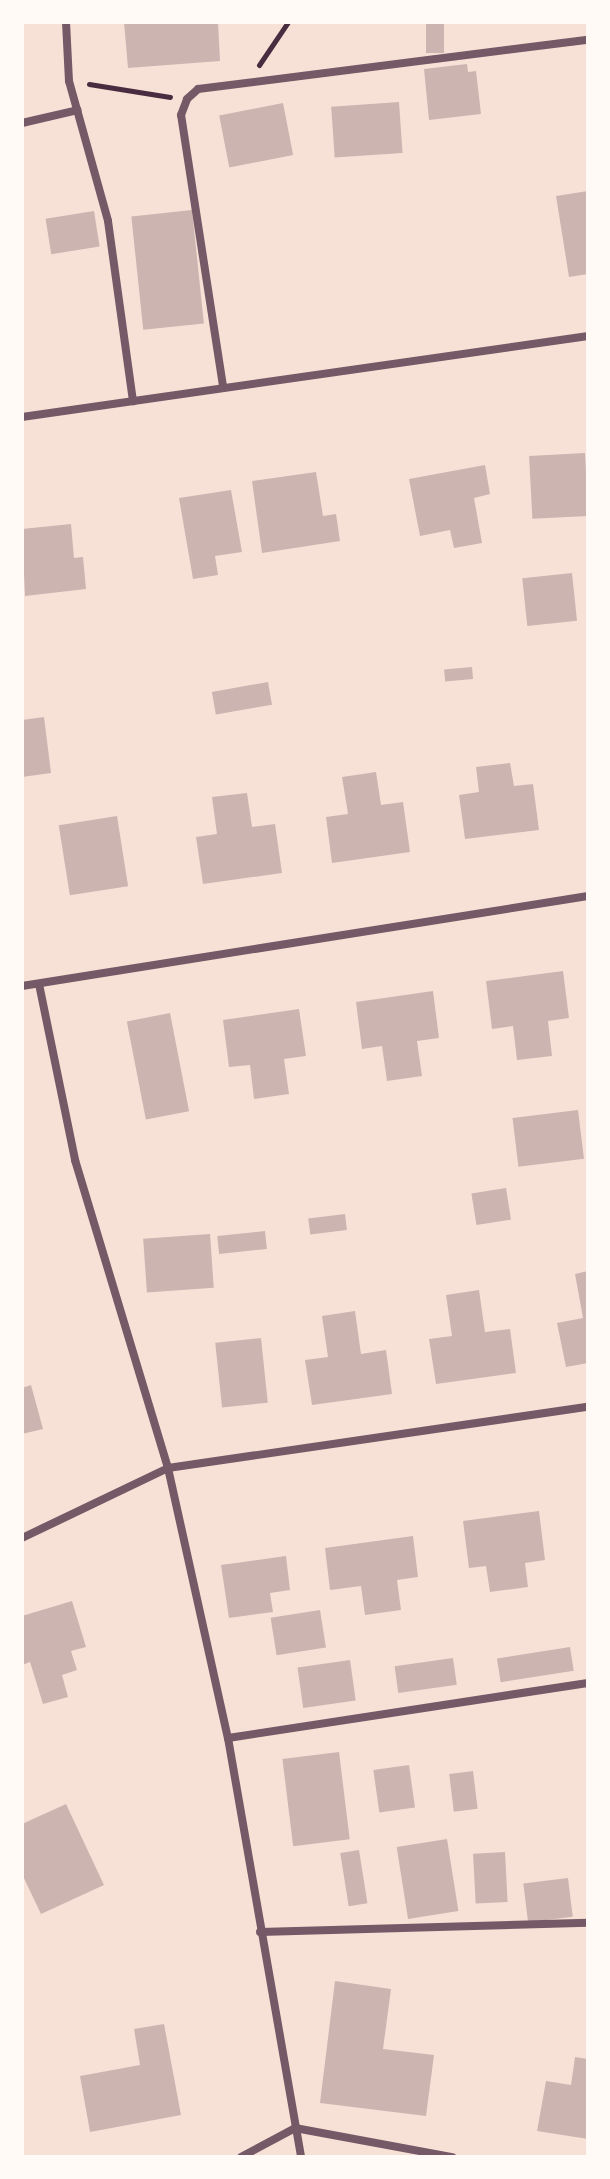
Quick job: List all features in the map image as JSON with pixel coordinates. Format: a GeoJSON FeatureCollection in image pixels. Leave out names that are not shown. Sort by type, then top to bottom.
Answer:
{"type":"FeatureCollection","features":[{"type":"Feature","properties":{"kind":"street"},"geometry":{"type":"LineString","coordinates":[[66,22],[69,81],[108,221],[133,401]]}},
{"type":"Feature","properties":{"kind":"street"},"geometry":{"type":"LineString","coordinates":[[223,386],[181,115],[187,99],[198,89],[588,40]]}},
{"type":"Feature","properties":{"kind":"street"},"geometry":{"type":"LineString","coordinates":[[22,123],[78,110]]}},
{"type":"Feature","properties":{"kind":"street"},"geometry":{"type":"LineString","coordinates":[[22,417],[588,336]]}},
{"type":"Feature","properties":{"kind":"street"},"geometry":{"type":"LineString","coordinates":[[22,986],[588,896]]}},
{"type":"Feature","properties":{"kind":"street"},"geometry":{"type":"LineString","coordinates":[[39,984],[75,1160],[168,1468],[228,1738],[301,2157]]}},
{"type":"Feature","properties":{"kind":"street"},"geometry":{"type":"LineString","coordinates":[[22,1538],[168,1468],[588,1407]]}},
{"type":"Feature","properties":{"kind":"street"},"geometry":{"type":"LineString","coordinates":[[228,1738],[588,1683]]}},
{"type":"Feature","properties":{"kind":"street"},"geometry":{"type":"LineString","coordinates":[[260,1932],[588,1923]]}},
{"type":"Feature","properties":{"kind":"street"},"geometry":{"type":"LineString","coordinates":[[241,2157],[295,2128],[452,2157]]}},
{"type":"Feature","properties":{"kind":"path"},"geometry":{"type":"LineString","coordinates":[[248,83],[288,22]]}},
{"type":"Feature","properties":{"kind":"path"},"geometry":{"type":"LineString","coordinates":[[69,81],[187,99]]}},
{"type":"Feature","properties":{"kind":"building"},"geometry":{"type":"Polygon","coordinates":[[[124,22],[218,22],[220,61],[128,68],[124,22]]]}},
{"type":"Feature","properties":{"kind":"building"},"geometry":{"type":"Polygon","coordinates":[[[426,22],[444,22],[444,53],[426,53],[426,22]]]}},
{"type":"Feature","properties":{"kind":"building"},"geometry":{"type":"Polygon","coordinates":[[[467,64],[468,72],[476,71],[481,114],[429,120],[424,69],[467,64]]]}},
{"type":"Feature","properties":{"kind":"building"},"geometry":{"type":"Polygon","coordinates":[[[399,102],[403,153],[335,158],[331,107],[399,102]]]}},
{"type":"Feature","properties":{"kind":"building"},"geometry":{"type":"Polygon","coordinates":[[[283,103],[293,155],[229,167],[219,115],[283,103]]]}},
{"type":"Feature","properties":{"kind":"building"},"geometry":{"type":"Polygon","coordinates":[[[588,191],[588,274],[569,277],[556,196],[588,191]]]}},
{"type":"Feature","properties":{"kind":"building"},"geometry":{"type":"Polygon","coordinates":[[[192,210],[204,323],[143,330],[131,216],[192,210]]]}},
{"type":"Feature","properties":{"kind":"building"},"geometry":{"type":"Polygon","coordinates":[[[94,211],[100,247],[51,254],[46,219],[94,211]]]}},
{"type":"Feature","properties":{"kind":"building"},"geometry":{"type":"Polygon","coordinates":[[[585,453],[588,516],[532,519],[529,456],[585,453]]]}},
{"type":"Feature","properties":{"kind":"building"},"geometry":{"type":"Polygon","coordinates":[[[485,465],[490,494],[474,498],[482,543],[454,548],[450,530],[420,536],[409,479],[485,465]]]}},
{"type":"Feature","properties":{"kind":"building"},"geometry":{"type":"Polygon","coordinates":[[[316,472],[323,516],[336,514],[340,541],[262,553],[252,481],[316,472]]]}},
{"type":"Feature","properties":{"kind":"building"},"geometry":{"type":"Polygon","coordinates":[[[231,490],[242,552],[215,556],[218,575],[193,579],[179,498],[231,490]]]}},
{"type":"Feature","properties":{"kind":"building"},"geometry":{"type":"Polygon","coordinates":[[[71,524],[74,558],[83,557],[86,589],[25,596],[22,529],[71,524]]]}},
{"type":"Feature","properties":{"kind":"building"},"geometry":{"type":"Polygon","coordinates":[[[572,573],[577,621],[527,626],[522,578],[572,573]]]}},
{"type":"Feature","properties":{"kind":"building"},"geometry":{"type":"Polygon","coordinates":[[[472,667],[473,679],[445,681],[444,669],[472,667]]]}},
{"type":"Feature","properties":{"kind":"building"},"geometry":{"type":"Polygon","coordinates":[[[268,682],[272,705],[216,715],[212,692],[268,682]]]}},
{"type":"Feature","properties":{"kind":"building"},"geometry":{"type":"Polygon","coordinates":[[[44,717],[51,773],[22,777],[22,720],[44,717]]]}},
{"type":"Feature","properties":{"kind":"building"},"geometry":{"type":"Polygon","coordinates":[[[510,763],[514,786],[533,784],[539,830],[465,839],[459,795],[479,792],[476,767],[510,763]]]}},
{"type":"Feature","properties":{"kind":"building"},"geometry":{"type":"Polygon","coordinates":[[[376,772],[381,805],[403,802],[410,852],[332,863],[326,817],[348,814],[342,777],[376,772]]]}},
{"type":"Feature","properties":{"kind":"building"},"geometry":{"type":"Polygon","coordinates":[[[247,793],[252,827],[275,824],[282,873],[203,884],[196,837],[217,834],[212,797],[247,793]]]}},
{"type":"Feature","properties":{"kind":"building"},"geometry":{"type":"Polygon","coordinates":[[[117,816],[128,886],[70,895],[59,825],[117,816]]]}},
{"type":"Feature","properties":{"kind":"building"},"geometry":{"type":"Polygon","coordinates":[[[563,971],[569,1018],[548,1021],[552,1056],[517,1060],[513,1026],[492,1029],[486,981],[563,971]]]}},
{"type":"Feature","properties":{"kind":"building"},"geometry":{"type":"Polygon","coordinates":[[[433,991],[439,1038],[417,1041],[422,1076],[387,1081],[382,1046],[362,1049],[356,1002],[433,991]]]}},
{"type":"Feature","properties":{"kind":"building"},"geometry":{"type":"Polygon","coordinates":[[[299,1009],[306,1056],[284,1059],[289,1094],[254,1099],[250,1065],[229,1067],[223,1020],[299,1009]]]}},
{"type":"Feature","properties":{"kind":"building"},"geometry":{"type":"Polygon","coordinates":[[[170,1013],[189,1111],[146,1120],[127,1021],[170,1013]]]}},
{"type":"Feature","properties":{"kind":"building"},"geometry":{"type":"Polygon","coordinates":[[[578,1110],[584,1159],[518,1167],[512,1118],[578,1110]]]}},
{"type":"Feature","properties":{"kind":"building"},"geometry":{"type":"Polygon","coordinates":[[[506,1188],[511,1220],[476,1225],[471,1193],[506,1188]]]}},
{"type":"Feature","properties":{"kind":"building"},"geometry":{"type":"Polygon","coordinates":[[[345,1214],[347,1230],[310,1234],[308,1219],[345,1214]]]}},
{"type":"Feature","properties":{"kind":"building"},"geometry":{"type":"Polygon","coordinates":[[[265,1231],[267,1249],[219,1254],[217,1236],[265,1231]]]}},
{"type":"Feature","properties":{"kind":"building"},"geometry":{"type":"Polygon","coordinates":[[[210,1234],[214,1288],[147,1293],[143,1239],[210,1234]]]}},
{"type":"Feature","properties":{"kind":"building"},"geometry":{"type":"Polygon","coordinates":[[[588,1271],[588,1363],[566,1367],[557,1323],[583,1318],[575,1274],[588,1271]]]}},
{"type":"Feature","properties":{"kind":"building"},"geometry":{"type":"Polygon","coordinates":[[[479,1290],[485,1332],[510,1329],[516,1373],[436,1384],[429,1339],[452,1336],[446,1295],[479,1290]]]}},
{"type":"Feature","properties":{"kind":"building"},"geometry":{"type":"Polygon","coordinates":[[[355,1311],[361,1354],[386,1350],[392,1394],[312,1405],[305,1360],[328,1357],[322,1316],[355,1311]]]}},
{"type":"Feature","properties":{"kind":"building"},"geometry":{"type":"Polygon","coordinates":[[[261,1338],[268,1403],[222,1407],[215,1343],[261,1338]]]}},
{"type":"Feature","properties":{"kind":"building"},"geometry":{"type":"Polygon","coordinates":[[[31,1385],[43,1429],[22,1434],[22,1388],[31,1385]]]}},
{"type":"Feature","properties":{"kind":"building"},"geometry":{"type":"Polygon","coordinates":[[[539,1511],[545,1560],[525,1563],[528,1587],[490,1592],[486,1566],[469,1568],[463,1521],[539,1511]]]}},
{"type":"Feature","properties":{"kind":"building"},"geometry":{"type":"Polygon","coordinates":[[[413,1536],[418,1577],[397,1580],[401,1610],[365,1615],[361,1586],[330,1590],[325,1548],[413,1536]]]}},
{"type":"Feature","properties":{"kind":"building"},"geometry":{"type":"Polygon","coordinates":[[[286,1556],[290,1590],[270,1593],[273,1612],[229,1618],[221,1565],[286,1556]]]}},
{"type":"Feature","properties":{"kind":"building"},"geometry":{"type":"Polygon","coordinates":[[[72,1601],[86,1647],[71,1651],[77,1670],[62,1675],[68,1697],[43,1704],[30,1662],[22,1665],[22,1616],[72,1601]]]}},
{"type":"Feature","properties":{"kind":"building"},"geometry":{"type":"Polygon","coordinates":[[[320,1610],[326,1648],[277,1655],[271,1618],[320,1610]]]}},
{"type":"Feature","properties":{"kind":"building"},"geometry":{"type":"Polygon","coordinates":[[[570,1647],[574,1671],[501,1682],[497,1659],[570,1647]]]}},
{"type":"Feature","properties":{"kind":"building"},"geometry":{"type":"Polygon","coordinates":[[[453,1658],[457,1685],[398,1693],[395,1666],[453,1658]]]}},
{"type":"Feature","properties":{"kind":"building"},"geometry":{"type":"Polygon","coordinates":[[[350,1660],[356,1701],[303,1708],[298,1667],[350,1660]]]}},
{"type":"Feature","properties":{"kind":"building"},"geometry":{"type":"Polygon","coordinates":[[[339,1752],[350,1839],[293,1846],[282,1759],[339,1752]]]}},
{"type":"Feature","properties":{"kind":"building"},"geometry":{"type":"Polygon","coordinates":[[[409,1765],[415,1808],[379,1813],[373,1770],[409,1765]]]}},
{"type":"Feature","properties":{"kind":"building"},"geometry":{"type":"Polygon","coordinates":[[[473,1771],[478,1809],[454,1812],[449,1774],[473,1771]]]}},
{"type":"Feature","properties":{"kind":"building"},"geometry":{"type":"Polygon","coordinates":[[[66,1804],[104,1885],[41,1914],[22,1874],[22,1824],[66,1804]]]}},
{"type":"Feature","properties":{"kind":"building"},"geometry":{"type":"Polygon","coordinates":[[[447,1839],[458,1911],[408,1919],[397,1847],[447,1839]]]}},
{"type":"Feature","properties":{"kind":"building"},"geometry":{"type":"Polygon","coordinates":[[[359,1850],[367,1903],[349,1906],[340,1853],[359,1850]]]}},
{"type":"Feature","properties":{"kind":"building"},"geometry":{"type":"Polygon","coordinates":[[[505,1852],[508,1902],[476,1904],[473,1854],[505,1852]]]}},
{"type":"Feature","properties":{"kind":"building"},"geometry":{"type":"Polygon","coordinates":[[[568,1878],[573,1917],[528,1922],[523,1883],[568,1878]]]}},
{"type":"Feature","properties":{"kind":"building"},"geometry":{"type":"Polygon","coordinates":[[[335,1981],[391,1989],[383,2049],[434,2055],[426,2116],[320,2103],[335,1981]]]}},
{"type":"Feature","properties":{"kind":"building"},"geometry":{"type":"Polygon","coordinates":[[[164,2024],[181,2115],[90,2132],[80,2076],[140,2065],[134,2029],[164,2024]]]}},
{"type":"Feature","properties":{"kind":"building"},"geometry":{"type":"Polygon","coordinates":[[[575,2057],[588,2059],[588,2139],[537,2131],[546,2081],[571,2085],[575,2057]]]}}]}
